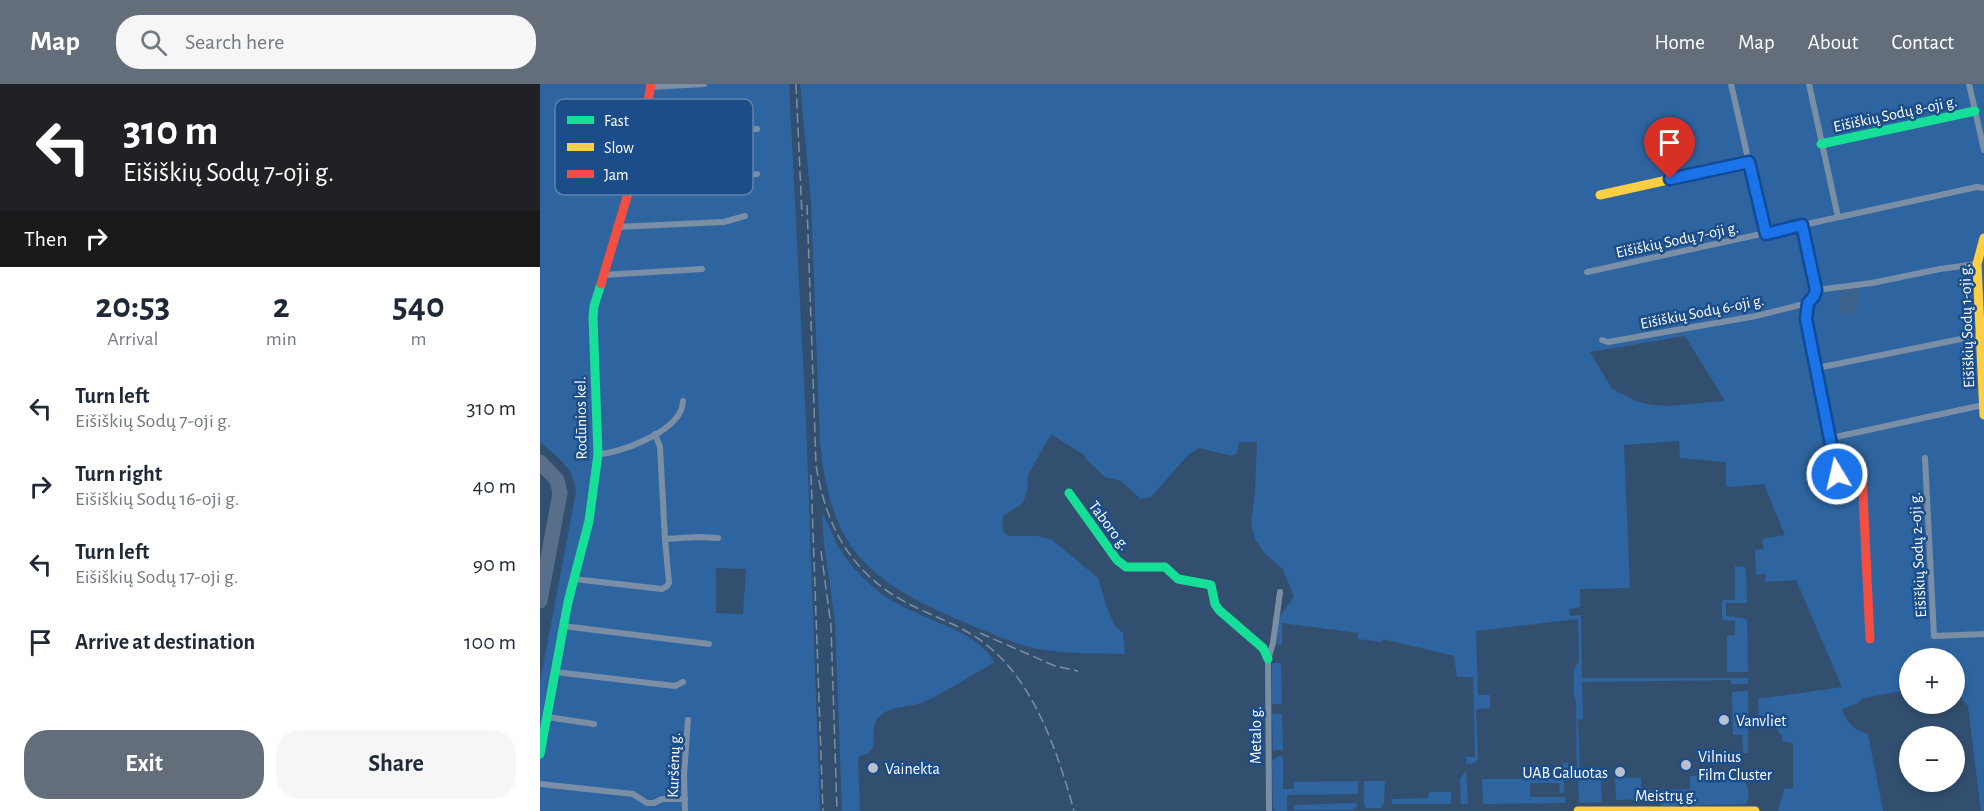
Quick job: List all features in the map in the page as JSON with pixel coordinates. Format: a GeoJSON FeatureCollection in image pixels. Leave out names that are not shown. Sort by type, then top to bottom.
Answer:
{"type":"FeatureCollection","features":[{"type":"Feature","properties":{"kind":"street"},"geometry":{"type":"LineString","coordinates":[[651,85],[704,84]]}},
{"type":"Feature","properties":{"kind":"street"},"geometry":{"type":"LineString","coordinates":[[1731,84],[1766,234]]}},
{"type":"Feature","properties":{"kind":"street"},"geometry":{"type":"LineString","coordinates":[[1809,84],[1838,217]]}},
{"type":"Feature","properties":{"kind":"street"},"geometry":{"type":"LineString","coordinates":[[1969,84],[1984,150]]}},
{"type":"Feature","properties":{"kind":"street","name":"Eišiškių Sodų 8-oji g."},"geometry":{"type":"LineString","coordinates":[[1821,144],[1975,111]]}},
{"type":"Feature","properties":{"kind":"street"},"geometry":{"type":"LineString","coordinates":[[753,129],[757,129]]}},
{"type":"Feature","properties":{"kind":"street"},"geometry":{"type":"LineString","coordinates":[[1600,195],[1749,162]]}},
{"type":"Feature","properties":{"kind":"street"},"geometry":{"type":"LineString","coordinates":[[753,174],[757,174]]}},
{"type":"Feature","properties":{"kind":"street","name":"Eišiškių Sodų 7-oji g."},"geometry":{"type":"LineString","coordinates":[[1587,272],[1977,187],[1984,188]]}},
{"type":"Feature","properties":{"kind":"street","name":"Rodūnios kel."},"geometry":{"type":"LineString","coordinates":[[540,754],[563,626],[589,521],[598,454],[593,317],[616,227],[627,195]]}},
{"type":"Feature","properties":{"kind":"street"},"geometry":{"type":"LineString","coordinates":[[616,227],[724,222],[745,216]]}},
{"type":"Feature","properties":{"kind":"street"},"geometry":{"type":"LineString","coordinates":[[1802,225],[1816,290],[1808,303],[1806,319],[1837,474],[1862,473],[1870,639]]}},
{"type":"Feature","properties":{"kind":"street","name":"Eišiškių Sodų 1-oji g."},"geometry":{"type":"LineString","coordinates":[[1984,238],[1977,264],[1984,414]]}},
{"type":"Feature","properties":{"kind":"street"},"geometry":{"type":"LineString","coordinates":[[1816,290],[1872,283],[1977,264]]}},
{"type":"Feature","properties":{"kind":"street"},"geometry":{"type":"LineString","coordinates":[[603,275],[702,269]]}},
{"type":"Feature","properties":{"kind":"street","name":"Eišiškių Sodų 6-oji g."},"geometry":{"type":"LineString","coordinates":[[1602,339],[1608,342],[1756,316],[1808,303]]}},
{"type":"Feature","properties":{"kind":"street"},"geometry":{"type":"LineString","coordinates":[[1817,368],[1981,334]]}},
{"type":"Feature","properties":{"kind":"street"},"geometry":{"type":"LineString","coordinates":[[598,454],[615,452],[655,434],[677,417],[683,401]]}},
{"type":"Feature","properties":{"kind":"street"},"geometry":{"type":"LineString","coordinates":[[1831,438],[1983,405]]}},
{"type":"Feature","properties":{"kind":"street"},"geometry":{"type":"LineString","coordinates":[[574,579],[662,589],[669,584],[660,447],[655,434]]}},
{"type":"Feature","properties":{"kind":"street","name":"Eišiškių Sodų 2-oji g."},"geometry":{"type":"LineString","coordinates":[[1925,458],[1934,636],[1984,634]]}},
{"type":"Feature","properties":{"kind":"street","name":"Taboro g."},"geometry":{"type":"LineString","coordinates":[[1069,493],[1117,561],[1126,567],[1165,567],[1178,579],[1211,585],[1215,604],[1219,610],[1263,648],[1268,659]]}},
{"type":"Feature","properties":{"kind":"street"},"geometry":{"type":"LineString","coordinates":[[665,539],[718,538]]}},
{"type":"Feature","properties":{"kind":"street","name":"Metalo g."},"geometry":{"type":"LineString","coordinates":[[1269,811],[1268,659],[1273,643],[1280,592]]}},
{"type":"Feature","properties":{"kind":"street"},"geometry":{"type":"LineString","coordinates":[[563,626],[709,644]]}},
{"type":"Feature","properties":{"kind":"street"},"geometry":{"type":"LineString","coordinates":[[555,672],[675,686],[683,682]]}},
{"type":"Feature","properties":{"kind":"street"},"geometry":{"type":"LineString","coordinates":[[547,717],[594,724]]}},
{"type":"Feature","properties":{"kind":"street","name":"Kuršėnų g."},"geometry":{"type":"LineString","coordinates":[[685,811],[684,775],[688,720]]}},
{"type":"Feature","properties":{"kind":"street"},"geometry":{"type":"LineString","coordinates":[[540,784],[633,794],[647,803],[662,799],[685,799]]}},
{"type":"Feature","properties":{"kind":"street","name":"Meistrų g."},"geometry":{"type":"LineString","coordinates":[[1578,811],[1755,810]]}},
{"type":"Feature","properties":{"kind":"shaded area"},"geometry":{"type":"Polygon","coordinates":[[[540,84],[789,84],[806,421],[820,811],[540,811],[540,682],[576,492],[572,476],[558,458],[540,442],[540,84]],[[716,568],[716,613],[743,614],[746,569],[716,568]]]}},
{"type":"Feature","properties":{"kind":"shaded area"},"geometry":{"type":"Polygon","coordinates":[[[800,84],[1984,84],[1984,811],[1981,811],[1968,706],[1965,702],[1965,648],[1899,648],[1899,692],[1863,698],[1856,704],[1842,709],[1852,726],[1868,734],[1883,811],[1778,811],[1784,789],[1793,788],[1793,743],[1782,741],[1782,736],[1775,727],[1759,727],[1758,699],[1842,687],[1796,580],[1766,582],[1765,574],[1756,575],[1755,550],[1764,549],[1762,539],[1785,535],[1764,484],[1726,487],[1726,462],[1680,458],[1679,441],[1624,445],[1630,588],[1580,589],[1580,607],[1569,609],[1570,616],[1581,615],[1582,678],[1748,678],[1748,684],[1731,684],[1731,680],[1582,682],[1583,719],[1578,720],[1580,778],[1577,778],[1576,701],[1574,696],[1574,670],[1579,661],[1578,619],[1476,631],[1478,695],[1490,695],[1490,708],[1476,709],[1478,758],[1476,763],[1466,764],[1466,757],[1475,757],[1473,677],[1457,677],[1454,656],[1383,639],[1382,642],[1358,639],[1358,633],[1282,623],[1282,645],[1277,644],[1278,619],[1294,597],[1283,569],[1265,554],[1255,539],[1251,524],[1257,442],[1239,442],[1236,454],[1232,456],[1199,448],[1189,454],[1151,497],[1141,499],[1121,481],[1105,477],[1084,455],[1051,434],[1028,475],[1027,491],[1023,503],[1004,515],[1003,531],[1008,536],[1037,536],[1052,540],[1098,578],[1115,626],[1123,633],[1125,654],[1059,652],[1013,642],[956,619],[888,583],[860,558],[842,531],[829,494],[820,443],[811,202],[800,84]],[[1685,336],[1590,352],[1612,389],[1636,401],[1668,406],[1723,401],[1724,399],[1685,336]]]}},
{"type":"Feature","properties":{"kind":"shaded area"},"geometry":{"type":"Polygon","coordinates":[[[1856,288],[1860,292],[1856,311],[1852,315],[1843,314],[1838,305],[1843,289],[1856,288]]]}},
{"type":"Feature","properties":{"kind":"shaded area"},"geometry":{"type":"Polygon","coordinates":[[[822,514],[844,556],[872,586],[892,601],[971,639],[995,662],[926,701],[891,710],[881,715],[874,727],[871,749],[858,758],[860,811],[842,811],[835,621],[822,514]]]}},
{"type":"Feature","properties":{"kind":"shaded area"},"geometry":{"type":"Polygon","coordinates":[[[1735,566],[1745,567],[1747,603],[1726,603],[1726,616],[1747,620],[1748,672],[1727,672],[1727,636],[1735,635],[1735,621],[1722,620],[1722,600],[1735,600],[1735,566]]]}},
{"type":"Feature","properties":{"kind":"shaded area"},"geometry":{"type":"Polygon","coordinates":[[[1272,663],[1281,663],[1282,704],[1272,704],[1272,663]]]}},
{"type":"Feature","properties":{"kind":"shaded area"},"geometry":{"type":"Polygon","coordinates":[[[1748,691],[1748,753],[1743,753],[1742,735],[1733,735],[1732,692],[1748,691]]]}},
{"type":"Feature","properties":{"kind":"shaded area"},"geometry":{"type":"Polygon","coordinates":[[[1272,714],[1282,714],[1283,750],[1273,750],[1272,714]]]}},
{"type":"Feature","properties":{"kind":"shaded area"},"geometry":{"type":"Polygon","coordinates":[[[1279,756],[1283,757],[1283,789],[1294,789],[1294,782],[1358,781],[1358,794],[1287,795],[1287,811],[1275,811],[1272,761],[1279,756]]]}},
{"type":"Feature","properties":{"kind":"shaded area"},"geometry":{"type":"Polygon","coordinates":[[[1563,763],[1568,763],[1568,781],[1564,781],[1564,793],[1560,793],[1559,783],[1530,783],[1530,797],[1565,797],[1565,803],[1483,804],[1482,779],[1562,779],[1563,763]]]}},
{"type":"Feature","properties":{"kind":"shaded area"},"geometry":{"type":"Polygon","coordinates":[[[1466,771],[1468,804],[1461,804],[1460,779],[1466,771]]]}},
{"type":"Feature","properties":{"kind":"shaded area"},"geometry":{"type":"Polygon","coordinates":[[[1729,775],[1732,778],[1742,777],[1744,780],[1749,794],[1746,804],[1663,806],[1660,804],[1659,792],[1661,790],[1690,789],[1690,776],[1729,775]]]}},
{"type":"Feature","properties":{"kind":"shaded area"},"geometry":{"type":"Polygon","coordinates":[[[1615,778],[1641,778],[1641,790],[1655,790],[1655,799],[1616,800],[1615,778]]]}},
{"type":"Feature","properties":{"kind":"shaded area"},"geometry":{"type":"Polygon","coordinates":[[[1601,779],[1602,802],[1579,803],[1578,780],[1601,779]]]}},
{"type":"Feature","properties":{"kind":"shaded area"},"geometry":{"type":"Polygon","coordinates":[[[1364,781],[1385,781],[1384,803],[1381,808],[1366,808],[1364,781]]]}},
{"type":"Feature","properties":{"kind":"shaded area"},"geometry":{"type":"Polygon","coordinates":[[[1429,792],[1451,792],[1451,804],[1392,804],[1392,799],[1428,798],[1429,792]]]}},
{"type":"Feature","properties":{"kind":"shaded area"},"geometry":{"type":"Polygon","coordinates":[[[1355,803],[1358,805],[1353,810],[1294,810],[1294,805],[1355,803]]]}},
{"type":"Feature","properties":{"kind":"taxiway"},"geometry":{"type":"LineString","coordinates":[[540,462],[557,480],[560,493],[540,601]]}},
{"type":"Feature","properties":{"kind":"railway"},"geometry":{"type":"LineString","coordinates":[[796,84],[802,216]]}},
{"type":"Feature","properties":{"kind":"railway"},"geometry":{"type":"LineString","coordinates":[[807,205],[816,465],[820,488],[835,528],[844,546],[871,578],[909,604],[971,634],[1005,662],[1020,680],[1043,722],[1061,767],[1074,811]]}},
{"type":"Feature","properties":{"kind":"railway"},"geometry":{"type":"LineString","coordinates":[[811,475],[823,811]]}},
{"type":"Feature","properties":{"kind":"railway"},"geometry":{"type":"LineString","coordinates":[[821,551],[831,626],[837,811]]}},
{"type":"Feature","properties":{"kind":"railway"},"geometry":{"type":"LineString","coordinates":[[980,633],[1055,666],[1078,671]]}},
{"type":"Feature","properties":{"kind":"traffic: fast"},"geometry":{"type":"LineString","coordinates":[[1821,144],[1975,111]]}},
{"type":"Feature","properties":{"kind":"traffic: fast"},"geometry":{"type":"LineString","coordinates":[[540,754],[568,602],[589,521],[598,454],[593,317],[601,284]]}},
{"type":"Feature","properties":{"kind":"traffic: fast"},"geometry":{"type":"LineString","coordinates":[[1069,493],[1117,560],[1126,567],[1165,567],[1178,579],[1211,585],[1215,604],[1219,610],[1263,648],[1268,659]]}},
{"type":"Feature","properties":{"kind":"traffic: slow"},"geometry":{"type":"LineString","coordinates":[[1600,195],[1749,162]]}},
{"type":"Feature","properties":{"kind":"traffic: slow"},"geometry":{"type":"LineString","coordinates":[[1802,225],[1816,290],[1808,303],[1806,319],[1833,455]]}},
{"type":"Feature","properties":{"kind":"traffic: slow"},"geometry":{"type":"LineString","coordinates":[[1984,238],[1977,264],[1984,415]]}},
{"type":"Feature","properties":{"kind":"traffic: slow"},"geometry":{"type":"LineString","coordinates":[[1578,811],[1755,811]]}},
{"type":"Feature","properties":{"kind":"traffic: jam"},"geometry":{"type":"LineString","coordinates":[[649,99],[651,84]]}},
{"type":"Feature","properties":{"kind":"traffic: jam"},"geometry":{"type":"LineString","coordinates":[[601,284],[628,195]]}},
{"type":"Feature","properties":{"kind":"traffic: jam"},"geometry":{"type":"LineString","coordinates":[[1833,455],[1837,474],[1862,473],[1870,639]]}},
{"type":"Feature","properties":{"kind":"place","name":"Vanvliet"},"geometry":{"type":"Point","coordinates":[1724,720]}},
{"type":"Feature","properties":{"kind":"place","name":"Vilnius Film Cluster"},"geometry":{"type":"Point","coordinates":[1686,765]}},
{"type":"Feature","properties":{"kind":"place","name":"Vainekta"},"geometry":{"type":"Point","coordinates":[873,768]}},
{"type":"Feature","properties":{"kind":"place","name":"UAB Galuotas"},"geometry":{"type":"Point","coordinates":[1620,772]}},
{"type":"Feature","properties":{"kind":"route"},"geometry":{"type":"LineString","coordinates":[[1670,179],[1749,162],[1766,234],[1802,225],[1816,290],[1808,303],[1806,319],[1837,474]]}}]}
